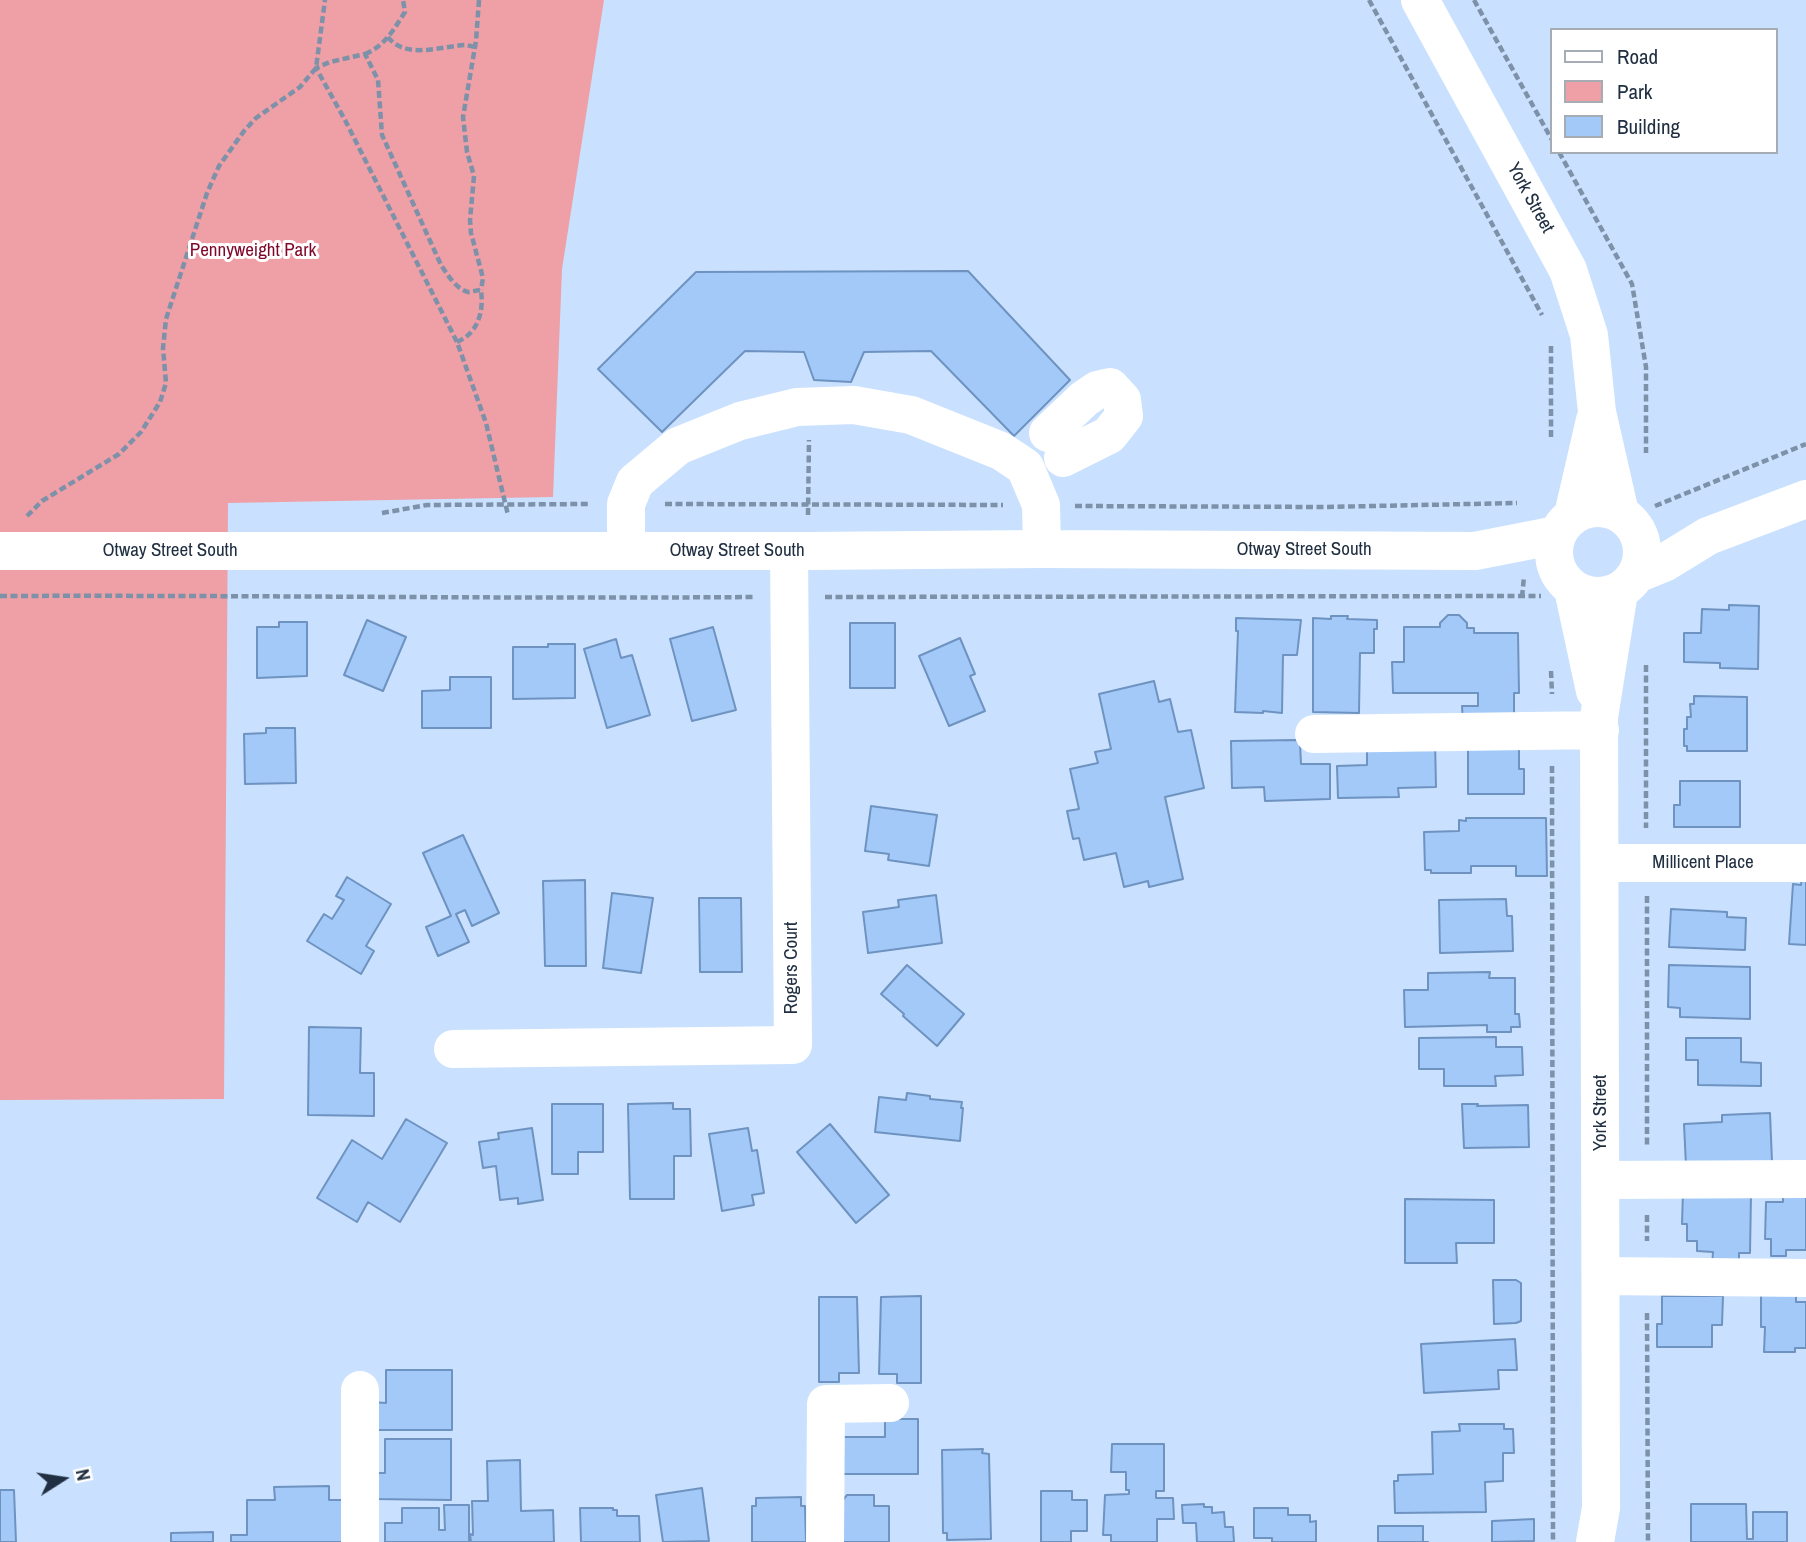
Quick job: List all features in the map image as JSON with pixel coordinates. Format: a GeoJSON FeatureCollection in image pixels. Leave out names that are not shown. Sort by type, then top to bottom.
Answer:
{"type":"FeatureCollection","features":[{"type":"Feature","properties":{"kind":"street","name":"York Street"},"geometry":{"type":"LineString","coordinates":[[1420,0],[1568,270],[1589,335],[1597,412],[1644,517]]}},
{"type":"Feature","properties":{"kind":"street"},"geometry":{"type":"LineString","coordinates":[[626,550],[626,504],[635,482],[678,446],[740,421],[797,407],[853,405],[911,415],[1001,451],[1024,467],[1049,505]]}},
{"type":"Feature","properties":{"kind":"street","name":"York Street"},"geometry":{"type":"LineString","coordinates":[[1565,525],[1597,412]]}},
{"type":"Feature","properties":{"kind":"street"},"geometry":{"type":"LineString","coordinates":[[1010,457],[1056,446],[1057,486],[1049,505],[1049,549]]}},
{"type":"Feature","properties":{"kind":"street"},"geometry":{"type":"LineString","coordinates":[[1708,536],[1644,517],[1598,508],[1585,509],[1565,525],[1555,561],[1561,587],[1594,597],[1607,597],[1708,536],[1806,499]]}},
{"type":"Feature","properties":{"kind":"street"},"geometry":{"type":"LineString","coordinates":[[1628,583],[1642,562],[1644,517]]}},
{"type":"Feature","properties":{"kind":"street","name":"Otway Street South"},"geometry":{"type":"LineString","coordinates":[[11,537],[626,550],[1475,551],[1565,525]]}},
{"type":"Feature","properties":{"kind":"street","name":"Rogers Court"},"geometry":{"type":"LineString","coordinates":[[453,1049],[793,1045],[791,597],[798,551]]}},
{"type":"Feature","properties":{"kind":"street","name":"Otway Street South"},"geometry":{"type":"LineString","coordinates":[[1475,551],[1561,587]]}},
{"type":"Feature","properties":{"kind":"street","name":"York Street"},"geometry":{"type":"LineString","coordinates":[[1601,1531],[1600,724],[1628,583]]}},
{"type":"Feature","properties":{"kind":"street","name":"York Street"},"geometry":{"type":"LineString","coordinates":[[1561,587],[1600,724]]}},
{"type":"Feature","properties":{"kind":"street"},"geometry":{"type":"LineString","coordinates":[[1314,734],[1552,731],[1600,724]]}},
{"type":"Feature","properties":{"kind":"street","name":"Millicent Place"},"geometry":{"type":"LineString","coordinates":[[1600,863],[1806,863]]}},
{"type":"Feature","properties":{"kind":"street"},"geometry":{"type":"LineString","coordinates":[[1601,1180],[1806,1179]]}},
{"type":"Feature","properties":{"kind":"street"},"geometry":{"type":"LineString","coordinates":[[1601,1276],[1806,1278]]}},
{"type":"Feature","properties":{"kind":"street"},"geometry":{"type":"LineString","coordinates":[[360,1390],[360,1542]]}},
{"type":"Feature","properties":{"kind":"street"},"geometry":{"type":"LineString","coordinates":[[825,1542],[826,1404],[890,1403]]}},
{"type":"Feature","properties":{"kind":"path"},"geometry":{"type":"LineString","coordinates":[[325,0],[316,68],[457,342],[486,423],[507,504]]}},
{"type":"Feature","properties":{"kind":"path"},"geometry":{"type":"LineString","coordinates":[[11,537],[42,501],[119,454],[151,418],[165,391],[163,348],[166,319],[207,193],[232,146],[256,118],[300,87],[316,68],[365,54],[386,42],[405,12],[404,0]]}},
{"type":"Feature","properties":{"kind":"path"},"geometry":{"type":"LineString","coordinates":[[457,342],[469,335],[479,320],[483,278],[471,233],[474,176],[467,152],[463,117],[475,47],[479,0]]}},
{"type":"Feature","properties":{"kind":"path"},"geometry":{"type":"LineString","coordinates":[[1369,0],[1544,318]]}},
{"type":"Feature","properties":{"kind":"path"},"geometry":{"type":"LineString","coordinates":[[1474,0],[1550,136]]}},
{"type":"Feature","properties":{"kind":"path"},"geometry":{"type":"LineString","coordinates":[[388,37],[394,44],[406,49],[466,45],[475,47]]}},
{"type":"Feature","properties":{"kind":"path"},"geometry":{"type":"LineString","coordinates":[[365,54],[378,80],[382,135],[404,187],[435,245],[441,265],[449,278],[460,287],[469,292],[481,290]]}},
{"type":"Feature","properties":{"kind":"path"},"geometry":{"type":"LineString","coordinates":[[1551,341],[1551,452]]}},
{"type":"Feature","properties":{"kind":"path"},"geometry":{"type":"LineString","coordinates":[[798,551],[807,505],[809,430]]}},
{"type":"Feature","properties":{"kind":"path"},"geometry":{"type":"LineString","coordinates":[[1644,517],[1806,444]]}},
{"type":"Feature","properties":{"kind":"path"},"geometry":{"type":"LineString","coordinates":[[370,515],[427,505],[507,504],[1325,507],[1523,503]]}},
{"type":"Feature","properties":{"kind":"path"},"geometry":{"type":"LineString","coordinates":[[19,514],[42,514]]}},
{"type":"Feature","properties":{"kind":"path"},"geometry":{"type":"LineString","coordinates":[[0,596],[1138,598],[1561,587]]}},
{"type":"Feature","properties":{"kind":"path"},"geometry":{"type":"LineString","coordinates":[[1646,656],[1648,1542]]}},
{"type":"Feature","properties":{"kind":"path"},"geometry":{"type":"LineString","coordinates":[[1552,667],[1553,1542]]}},
{"type":"Feature","properties":{"kind":"green space","name":"Pennyweight Park"},"geometry":{"type":"Polygon","coordinates":[[[0,0],[604,0],[562,269],[553,497],[228,503],[224,1099],[0,1100],[0,0]]]}},
{"type":"Feature","properties":{"kind":"building"},"geometry":{"type":"Polygon","coordinates":[[[968,271],[1070,380],[1014,436],[931,351],[864,352],[851,382],[814,380],[804,352],[745,351],[662,432],[598,369],[696,272],[968,271]]]}},
{"type":"Feature","properties":{"kind":"building"},"geometry":{"type":"Polygon","coordinates":[[[1729,605],[1759,606],[1758,669],[1720,668],[1720,663],[1684,662],[1684,633],[1701,633],[1702,609],[1729,610],[1729,605]]]}},
{"type":"Feature","properties":{"kind":"building"},"geometry":{"type":"Polygon","coordinates":[[[1448,615],[1459,615],[1467,623],[1467,628],[1474,628],[1474,633],[1518,633],[1519,693],[1514,693],[1514,722],[1463,723],[1462,706],[1478,706],[1478,693],[1393,693],[1392,662],[1404,662],[1404,627],[1440,627],[1440,623],[1448,615]]]}},
{"type":"Feature","properties":{"kind":"building"},"geometry":{"type":"Polygon","coordinates":[[[1331,616],[1377,620],[1377,629],[1374,629],[1374,653],[1360,653],[1359,713],[1313,712],[1313,618],[1331,619],[1331,616]]]}},
{"type":"Feature","properties":{"kind":"building"},"geometry":{"type":"Polygon","coordinates":[[[1236,618],[1301,620],[1297,655],[1283,655],[1282,713],[1235,712],[1238,631],[1236,618]]]}},
{"type":"Feature","properties":{"kind":"building"},"geometry":{"type":"Polygon","coordinates":[[[367,620],[406,637],[383,691],[344,675],[367,620]]]}},
{"type":"Feature","properties":{"kind":"building"},"geometry":{"type":"Polygon","coordinates":[[[279,622],[307,622],[307,676],[257,678],[257,627],[279,627],[279,622]]]}},
{"type":"Feature","properties":{"kind":"building"},"geometry":{"type":"Polygon","coordinates":[[[850,623],[895,623],[895,688],[850,688],[850,623]]]}},
{"type":"Feature","properties":{"kind":"building"},"geometry":{"type":"Polygon","coordinates":[[[713,627],[736,710],[692,721],[670,639],[713,627]]]}},
{"type":"Feature","properties":{"kind":"building"},"geometry":{"type":"Polygon","coordinates":[[[960,638],[975,674],[970,676],[985,711],[949,726],[919,656],[960,638]]]}},
{"type":"Feature","properties":{"kind":"building"},"geometry":{"type":"Polygon","coordinates":[[[616,639],[621,658],[632,655],[650,715],[607,728],[584,649],[616,639]]]}},
{"type":"Feature","properties":{"kind":"building"},"geometry":{"type":"Polygon","coordinates":[[[548,644],[575,644],[575,698],[513,699],[513,647],[548,647],[548,644]]]}},
{"type":"Feature","properties":{"kind":"building"},"geometry":{"type":"Polygon","coordinates":[[[450,677],[491,677],[491,728],[422,728],[422,691],[450,690],[450,677]]]}},
{"type":"Feature","properties":{"kind":"building"},"geometry":{"type":"Polygon","coordinates":[[[1154,681],[1159,702],[1170,699],[1178,732],[1191,730],[1204,788],[1165,797],[1183,879],[1149,887],[1148,881],[1124,887],[1116,853],[1084,860],[1079,838],[1073,839],[1067,811],[1079,809],[1070,769],[1098,763],[1095,752],[1111,749],[1099,694],[1154,681]]]}},
{"type":"Feature","properties":{"kind":"building"},"geometry":{"type":"Polygon","coordinates":[[[1694,696],[1747,697],[1747,751],[1687,751],[1687,746],[1684,746],[1684,729],[1687,729],[1687,717],[1691,717],[1690,704],[1694,704],[1694,696]]]}},
{"type":"Feature","properties":{"kind":"building"},"geometry":{"type":"Polygon","coordinates":[[[266,728],[295,728],[296,783],[245,784],[244,734],[266,733],[266,728]]]}},
{"type":"Feature","properties":{"kind":"building"},"geometry":{"type":"Polygon","coordinates":[[[1297,740],[1300,743],[1301,764],[1330,764],[1330,799],[1265,801],[1264,787],[1232,788],[1231,741],[1297,740]]]}},
{"type":"Feature","properties":{"kind":"building"},"geometry":{"type":"Polygon","coordinates":[[[1435,740],[1436,787],[1398,788],[1399,797],[1338,798],[1337,766],[1367,765],[1367,742],[1435,740]]]}},
{"type":"Feature","properties":{"kind":"building"},"geometry":{"type":"Polygon","coordinates":[[[1468,740],[1519,740],[1519,769],[1524,769],[1524,794],[1468,794],[1468,740]]]}},
{"type":"Feature","properties":{"kind":"building"},"geometry":{"type":"Polygon","coordinates":[[[1680,781],[1740,781],[1740,827],[1674,827],[1674,805],[1680,805],[1680,781]]]}},
{"type":"Feature","properties":{"kind":"building"},"geometry":{"type":"Polygon","coordinates":[[[871,806],[937,815],[929,866],[888,860],[889,854],[865,851],[871,806]]]}},
{"type":"Feature","properties":{"kind":"building"},"geometry":{"type":"Polygon","coordinates":[[[1466,818],[1546,818],[1547,876],[1516,876],[1516,866],[1471,866],[1471,873],[1431,873],[1431,870],[1425,870],[1424,832],[1459,831],[1459,820],[1466,821],[1466,818]]]}},
{"type":"Feature","properties":{"kind":"building"},"geometry":{"type":"Polygon","coordinates":[[[463,835],[499,913],[472,926],[465,910],[456,914],[469,942],[438,956],[426,927],[451,916],[423,853],[463,835]]]}},
{"type":"Feature","properties":{"kind":"building"},"geometry":{"type":"Polygon","coordinates":[[[1802,876],[1806,877],[1806,945],[1789,944],[1793,884],[1801,885],[1802,876]]]}},
{"type":"Feature","properties":{"kind":"building"},"geometry":{"type":"Polygon","coordinates":[[[347,877],[391,904],[366,946],[374,951],[361,974],[307,941],[324,914],[332,919],[344,900],[336,896],[347,877]]]}},
{"type":"Feature","properties":{"kind":"building"},"geometry":{"type":"Polygon","coordinates":[[[585,880],[586,966],[545,966],[543,881],[585,880]]]}},
{"type":"Feature","properties":{"kind":"building"},"geometry":{"type":"Polygon","coordinates":[[[612,893],[653,898],[641,973],[603,968],[612,893]]]}},
{"type":"Feature","properties":{"kind":"building"},"geometry":{"type":"Polygon","coordinates":[[[936,895],[942,943],[868,953],[863,912],[899,907],[898,900],[936,895]]]}},
{"type":"Feature","properties":{"kind":"building"},"geometry":{"type":"Polygon","coordinates":[[[699,898],[741,898],[742,972],[700,972],[699,898]]]}},
{"type":"Feature","properties":{"kind":"building"},"geometry":{"type":"Polygon","coordinates":[[[1506,899],[1507,916],[1512,916],[1513,951],[1440,953],[1439,900],[1506,899]]]}},
{"type":"Feature","properties":{"kind":"building"},"geometry":{"type":"Polygon","coordinates":[[[1671,909],[1727,912],[1727,917],[1746,918],[1745,950],[1669,947],[1671,909]]]}},
{"type":"Feature","properties":{"kind":"building"},"geometry":{"type":"Polygon","coordinates":[[[907,965],[964,1014],[937,1046],[881,994],[907,965]]]}},
{"type":"Feature","properties":{"kind":"building"},"geometry":{"type":"Polygon","coordinates":[[[1669,965],[1750,967],[1750,1019],[1680,1017],[1680,1008],[1668,1007],[1669,965]]]}},
{"type":"Feature","properties":{"kind":"building"},"geometry":{"type":"Polygon","coordinates":[[[1490,972],[1489,978],[1515,978],[1515,1014],[1519,1014],[1520,1027],[1511,1027],[1511,1032],[1487,1032],[1487,1025],[1405,1027],[1404,990],[1428,990],[1428,973],[1490,972]]]}},
{"type":"Feature","properties":{"kind":"building"},"geometry":{"type":"Polygon","coordinates":[[[309,1027],[361,1028],[360,1073],[374,1073],[374,1116],[308,1115],[309,1027]]]}},
{"type":"Feature","properties":{"kind":"building"},"geometry":{"type":"Polygon","coordinates":[[[1496,1037],[1496,1047],[1522,1047],[1523,1075],[1495,1076],[1496,1086],[1444,1086],[1444,1069],[1419,1069],[1419,1038],[1496,1037]]]}},
{"type":"Feature","properties":{"kind":"building"},"geometry":{"type":"Polygon","coordinates":[[[1686,1038],[1741,1038],[1741,1062],[1761,1063],[1761,1086],[1698,1085],[1698,1060],[1686,1060],[1686,1038]]]}},
{"type":"Feature","properties":{"kind":"building"},"geometry":{"type":"Polygon","coordinates":[[[907,1093],[930,1096],[930,1099],[962,1102],[960,1141],[875,1132],[879,1097],[906,1100],[907,1093]]]}},
{"type":"Feature","properties":{"kind":"building"},"geometry":{"type":"Polygon","coordinates":[[[673,1103],[673,1109],[690,1109],[691,1156],[674,1156],[674,1199],[630,1199],[628,1104],[673,1103]]]}},
{"type":"Feature","properties":{"kind":"building"},"geometry":{"type":"Polygon","coordinates":[[[552,1104],[603,1104],[603,1152],[578,1152],[578,1174],[552,1174],[552,1104]]]}},
{"type":"Feature","properties":{"kind":"building"},"geometry":{"type":"Polygon","coordinates":[[[1462,1104],[1528,1105],[1529,1147],[1464,1148],[1462,1104]]]}},
{"type":"Feature","properties":{"kind":"building"},"geometry":{"type":"Polygon","coordinates":[[[1770,1113],[1772,1162],[1686,1166],[1684,1124],[1722,1122],[1722,1115],[1770,1113]]]}},
{"type":"Feature","properties":{"kind":"building"},"geometry":{"type":"Polygon","coordinates":[[[406,1119],[447,1143],[400,1222],[368,1202],[357,1222],[317,1198],[352,1140],[382,1159],[406,1119]]]}},
{"type":"Feature","properties":{"kind":"building"},"geometry":{"type":"Polygon","coordinates":[[[830,1124],[889,1195],[856,1223],[797,1152],[830,1124]]]}},
{"type":"Feature","properties":{"kind":"building"},"geometry":{"type":"Polygon","coordinates":[[[532,1128],[543,1200],[518,1204],[518,1198],[500,1200],[496,1166],[483,1168],[479,1142],[499,1139],[498,1133],[532,1128]]]}},
{"type":"Feature","properties":{"kind":"building"},"geometry":{"type":"Polygon","coordinates":[[[748,1128],[752,1151],[757,1150],[764,1193],[752,1195],[754,1205],[722,1211],[709,1134],[748,1128]]]}},
{"type":"Feature","properties":{"kind":"building"},"geometry":{"type":"Polygon","coordinates":[[[1683,1191],[1751,1194],[1750,1253],[1739,1253],[1739,1266],[1712,1266],[1713,1252],[1697,1251],[1697,1241],[1687,1241],[1687,1224],[1682,1224],[1683,1191]]]}},
{"type":"Feature","properties":{"kind":"building"},"geometry":{"type":"Polygon","coordinates":[[[1806,1191],[1806,1250],[1786,1250],[1786,1256],[1771,1256],[1771,1239],[1765,1239],[1766,1202],[1783,1202],[1783,1196],[1806,1191]]]}},
{"type":"Feature","properties":{"kind":"building"},"geometry":{"type":"Polygon","coordinates":[[[1405,1199],[1494,1200],[1494,1243],[1456,1243],[1457,1263],[1405,1263],[1405,1199]]]}},
{"type":"Feature","properties":{"kind":"building"},"geometry":{"type":"Polygon","coordinates":[[[1493,1280],[1516,1280],[1521,1283],[1521,1321],[1494,1324],[1493,1280]]]}},
{"type":"Feature","properties":{"kind":"building"},"geometry":{"type":"Polygon","coordinates":[[[1796,1290],[1796,1302],[1806,1302],[1806,1348],[1795,1348],[1795,1352],[1764,1352],[1765,1327],[1761,1327],[1761,1293],[1796,1290]]]}},
{"type":"Feature","properties":{"kind":"building"},"geometry":{"type":"Polygon","coordinates":[[[921,1296],[921,1383],[897,1383],[897,1374],[879,1374],[881,1297],[921,1296]]]}},
{"type":"Feature","properties":{"kind":"building"},"geometry":{"type":"Polygon","coordinates":[[[1662,1296],[1723,1296],[1722,1325],[1712,1325],[1712,1347],[1657,1347],[1657,1324],[1662,1324],[1662,1296]]]}},
{"type":"Feature","properties":{"kind":"building"},"geometry":{"type":"Polygon","coordinates":[[[819,1297],[857,1297],[859,1373],[839,1373],[839,1382],[819,1382],[819,1297]]]}},
{"type":"Feature","properties":{"kind":"building"},"geometry":{"type":"Polygon","coordinates":[[[1515,1339],[1517,1370],[1498,1370],[1499,1389],[1424,1393],[1421,1344],[1515,1339]]]}},
{"type":"Feature","properties":{"kind":"building"},"geometry":{"type":"Polygon","coordinates":[[[386,1370],[452,1370],[452,1430],[372,1430],[372,1402],[386,1403],[386,1370]]]}},
{"type":"Feature","properties":{"kind":"building"},"geometry":{"type":"Polygon","coordinates":[[[885,1419],[918,1419],[918,1474],[842,1474],[842,1437],[885,1437],[885,1419]]]}},
{"type":"Feature","properties":{"kind":"building"},"geometry":{"type":"Polygon","coordinates":[[[1459,1424],[1504,1424],[1504,1429],[1513,1429],[1514,1453],[1503,1453],[1503,1481],[1485,1482],[1486,1512],[1395,1513],[1394,1481],[1398,1481],[1398,1475],[1433,1474],[1432,1432],[1460,1431],[1459,1424]]]}},
{"type":"Feature","properties":{"kind":"building"},"geometry":{"type":"Polygon","coordinates":[[[385,1439],[451,1439],[451,1500],[372,1499],[372,1473],[385,1473],[385,1439]]]}},
{"type":"Feature","properties":{"kind":"building"},"geometry":{"type":"Polygon","coordinates":[[[1112,1444],[1164,1444],[1164,1491],[1156,1491],[1156,1498],[1173,1498],[1174,1519],[1157,1519],[1157,1542],[1111,1542],[1111,1535],[1103,1535],[1105,1495],[1129,1494],[1129,1490],[1126,1490],[1126,1472],[1111,1472],[1112,1444]]]}},
{"type":"Feature","properties":{"kind":"building"},"geometry":{"type":"Polygon","coordinates":[[[983,1449],[982,1453],[989,1454],[991,1539],[947,1540],[947,1533],[943,1533],[942,1450],[983,1449]]]}},
{"type":"Feature","properties":{"kind":"building"},"geometry":{"type":"Polygon","coordinates":[[[520,1460],[521,1511],[553,1510],[554,1542],[471,1542],[472,1501],[488,1501],[487,1461],[520,1460]]]}},
{"type":"Feature","properties":{"kind":"building"},"geometry":{"type":"Polygon","coordinates":[[[329,1486],[329,1500],[344,1500],[345,1542],[231,1542],[231,1535],[247,1535],[247,1500],[275,1500],[274,1487],[329,1486]]]}},
{"type":"Feature","properties":{"kind":"building"},"geometry":{"type":"Polygon","coordinates":[[[702,1488],[709,1541],[663,1542],[656,1495],[702,1488]]]}},
{"type":"Feature","properties":{"kind":"building"},"geometry":{"type":"Polygon","coordinates":[[[0,1490],[14,1490],[16,1542],[0,1542],[0,1490]]]}},
{"type":"Feature","properties":{"kind":"building"},"geometry":{"type":"Polygon","coordinates":[[[1041,1491],[1072,1491],[1072,1500],[1087,1500],[1087,1531],[1071,1531],[1071,1542],[1041,1542],[1041,1491]]]}},
{"type":"Feature","properties":{"kind":"building"},"geometry":{"type":"Polygon","coordinates":[[[847,1495],[874,1495],[874,1506],[889,1506],[889,1542],[833,1542],[838,1506],[847,1495]]]}},
{"type":"Feature","properties":{"kind":"building"},"geometry":{"type":"Polygon","coordinates":[[[801,1497],[801,1506],[805,1506],[806,1542],[752,1542],[752,1506],[756,1506],[756,1498],[801,1497]]]}},
{"type":"Feature","properties":{"kind":"building"},"geometry":{"type":"Polygon","coordinates":[[[1204,1504],[1204,1507],[1212,1507],[1212,1513],[1224,1512],[1225,1527],[1233,1527],[1234,1542],[1197,1542],[1196,1523],[1183,1523],[1182,1505],[1204,1504]]]}},
{"type":"Feature","properties":{"kind":"building"},"geometry":{"type":"Polygon","coordinates":[[[1691,1504],[1746,1504],[1747,1539],[1753,1539],[1753,1512],[1787,1512],[1787,1542],[1691,1542],[1691,1504]]]}},
{"type":"Feature","properties":{"kind":"building"},"geometry":{"type":"Polygon","coordinates":[[[444,1505],[469,1505],[469,1542],[385,1542],[385,1523],[402,1523],[402,1508],[439,1508],[439,1530],[445,1530],[444,1505]]]}},
{"type":"Feature","properties":{"kind":"building"},"geometry":{"type":"Polygon","coordinates":[[[580,1508],[613,1508],[617,1510],[617,1516],[639,1516],[640,1542],[581,1542],[580,1508]]]}},
{"type":"Feature","properties":{"kind":"building"},"geometry":{"type":"Polygon","coordinates":[[[1254,1508],[1288,1508],[1288,1515],[1310,1515],[1310,1522],[1316,1521],[1316,1542],[1272,1542],[1272,1538],[1254,1538],[1254,1508]]]}},
{"type":"Feature","properties":{"kind":"building"},"geometry":{"type":"Polygon","coordinates":[[[1534,1519],[1534,1541],[1492,1542],[1492,1521],[1534,1519]]]}},
{"type":"Feature","properties":{"kind":"building"},"geometry":{"type":"Polygon","coordinates":[[[1378,1526],[1423,1526],[1423,1542],[1378,1542],[1378,1526]]]}},
{"type":"Feature","properties":{"kind":"building"},"geometry":{"type":"Polygon","coordinates":[[[213,1532],[213,1542],[171,1542],[171,1533],[213,1532]]]}}]}
